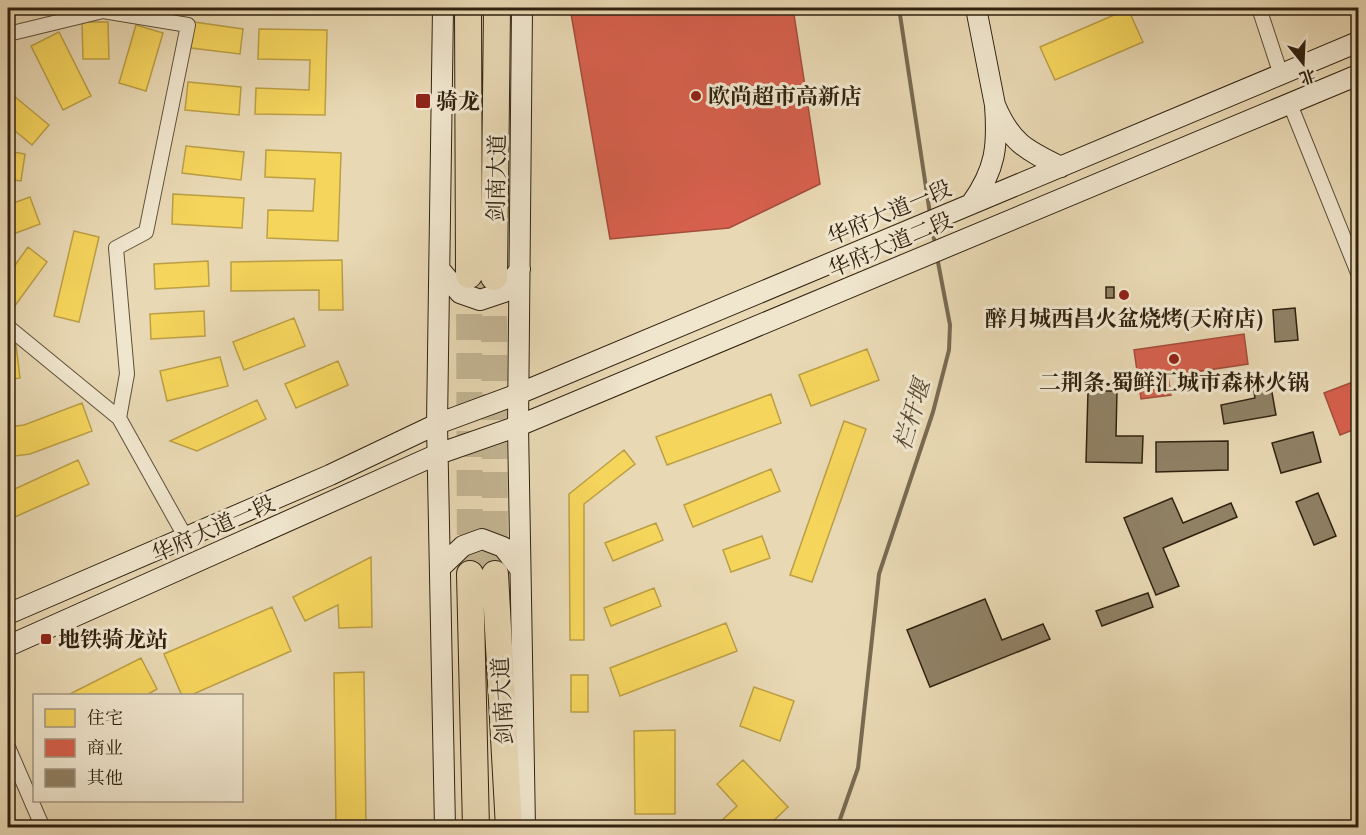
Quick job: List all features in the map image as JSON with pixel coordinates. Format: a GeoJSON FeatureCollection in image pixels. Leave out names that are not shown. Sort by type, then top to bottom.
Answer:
{"type":"FeatureCollection","features":[{"type":"Feature","properties":{"kind":"highway","name":"剑南大道"},"geometry":{"type":"LineString","coordinates":[[468,8],[469,274]]}},
{"type":"Feature","properties":{"kind":"highway","name":"剑南大道"},"geometry":{"type":"LineString","coordinates":[[494,277],[497,8]]}},
{"type":"Feature","properties":{"kind":"highway","name":"剑南大道"},"geometry":{"type":"LineString","coordinates":[[495,573],[509,828]]}},
{"type":"Feature","properties":{"kind":"highway","name":"剑南大道"},"geometry":{"type":"LineString","coordinates":[[470,574],[476,828]]}},
{"type":"Feature","properties":{"kind":"main road"},"geometry":{"type":"LineString","coordinates":[[443,8],[437,424],[445,828]]}},
{"type":"Feature","properties":{"kind":"main road"},"geometry":{"type":"LineString","coordinates":[[522,8],[518,426],[525,828]]}},
{"type":"Feature","properties":{"kind":"main road"},"geometry":{"type":"LineString","coordinates":[[971,204],[992,164],[998,142],[995,105],[976,8]]}},
{"type":"Feature","properties":{"kind":"main road","name":"华府大道一段"},"geometry":{"type":"LineString","coordinates":[[8,614],[186,538],[437,424],[518,394],[1359,42]]}},
{"type":"Feature","properties":{"kind":"main road","name":"华府大道二段"},"geometry":{"type":"LineString","coordinates":[[438,454],[518,426],[1359,75]]}},
{"type":"Feature","properties":{"kind":"main road"},"geometry":{"type":"LineString","coordinates":[[995,105],[1004,126],[1013,139],[1026,149],[1061,167]]}},
{"type":"Feature","properties":{"kind":"main road"},"geometry":{"type":"LineString","coordinates":[[441,271],[460,293],[480,300],[504,292],[519,269]]}},
{"type":"Feature","properties":{"kind":"main road","name":"华府大道一段"},"geometry":{"type":"LineString","coordinates":[[8,646],[438,454]]}},
{"type":"Feature","properties":{"kind":"main road"},"geometry":{"type":"LineString","coordinates":[[441,567],[463,546],[482,539],[503,547],[520,569]]}},
{"type":"Feature","properties":{"kind":"street"},"geometry":{"type":"LineString","coordinates":[[1259,8],[1281,75]]}},
{"type":"Feature","properties":{"kind":"street"},"geometry":{"type":"LineString","coordinates":[[8,34],[103,11],[188,25],[146,232],[116,249],[127,374],[119,418]]}},
{"type":"Feature","properties":{"kind":"street"},"geometry":{"type":"LineString","coordinates":[[1290,104],[1359,273]]}},
{"type":"Feature","properties":{"kind":"street"},"geometry":{"type":"LineString","coordinates":[[8,327],[119,418],[186,538]]}},
{"type":"Feature","properties":{"kind":"street"},"geometry":{"type":"LineString","coordinates":[[8,747],[43,828]]}},
{"type":"Feature","properties":{"kind":"building: 住宅"},"geometry":{"type":"Polygon","coordinates":[[[8,8],[25,8],[8,14],[8,8]]]}},
{"type":"Feature","properties":{"kind":"building: 住宅"},"geometry":{"type":"Polygon","coordinates":[[[1192,8],[1216,8],[1193,14],[1192,8]]]}},
{"type":"Feature","properties":{"kind":"building: 住宅"},"geometry":{"type":"Polygon","coordinates":[[[1128,9],[1143,42],[1055,80],[1040,47],[1128,9]]]}},
{"type":"Feature","properties":{"kind":"building: 住宅"},"geometry":{"type":"Polygon","coordinates":[[[82,22],[108,22],[109,59],[83,59],[82,22]]]}},
{"type":"Feature","properties":{"kind":"building: 住宅"},"geometry":{"type":"Polygon","coordinates":[[[194,22],[243,29],[240,54],[191,48],[194,22]]]}},
{"type":"Feature","properties":{"kind":"building: 住宅"},"geometry":{"type":"Polygon","coordinates":[[[136,25],[163,33],[146,91],[119,83],[136,25]]]}},
{"type":"Feature","properties":{"kind":"building: 住宅"},"geometry":{"type":"Polygon","coordinates":[[[259,29],[327,30],[325,115],[255,114],[256,88],[309,90],[310,60],[258,59],[259,29]]]}},
{"type":"Feature","properties":{"kind":"building: 住宅"},"geometry":{"type":"Polygon","coordinates":[[[59,32],[91,96],[63,110],[31,46],[59,32]]]}},
{"type":"Feature","properties":{"kind":"building: 住宅"},"geometry":{"type":"Polygon","coordinates":[[[188,82],[241,87],[239,115],[185,110],[188,82]]]}},
{"type":"Feature","properties":{"kind":"building: 住宅"},"geometry":{"type":"Polygon","coordinates":[[[8,91],[49,125],[32,145],[8,125],[8,91]]]}},
{"type":"Feature","properties":{"kind":"building: 住宅"},"geometry":{"type":"Polygon","coordinates":[[[186,146],[244,152],[241,180],[182,173],[186,146]]]}},
{"type":"Feature","properties":{"kind":"building: 住宅"},"geometry":{"type":"Polygon","coordinates":[[[266,150],[341,153],[338,241],[267,238],[268,210],[313,211],[315,179],[265,177],[266,150]]]}},
{"type":"Feature","properties":{"kind":"building: 住宅"},"geometry":{"type":"Polygon","coordinates":[[[8,151],[25,154],[21,181],[8,179],[8,151]]]}},
{"type":"Feature","properties":{"kind":"building: 住宅"},"geometry":{"type":"Polygon","coordinates":[[[173,194],[244,198],[242,228],[172,224],[173,194]]]}},
{"type":"Feature","properties":{"kind":"building: 住宅"},"geometry":{"type":"Polygon","coordinates":[[[30,197],[40,224],[8,236],[8,205],[30,197]]]}},
{"type":"Feature","properties":{"kind":"building: 住宅"},"geometry":{"type":"Polygon","coordinates":[[[74,231],[99,237],[79,322],[54,316],[74,231]]]}},
{"type":"Feature","properties":{"kind":"building: 住宅"},"geometry":{"type":"Polygon","coordinates":[[[28,247],[47,262],[11,311],[8,308],[8,275],[28,247]]]}},
{"type":"Feature","properties":{"kind":"building: 住宅"},"geometry":{"type":"Polygon","coordinates":[[[342,260],[343,310],[319,310],[319,290],[231,291],[231,262],[342,260]]]}},
{"type":"Feature","properties":{"kind":"building: 住宅"},"geometry":{"type":"Polygon","coordinates":[[[208,261],[209,286],[155,289],[154,264],[208,261]]]}},
{"type":"Feature","properties":{"kind":"building: 住宅"},"geometry":{"type":"Polygon","coordinates":[[[204,311],[205,336],[151,339],[150,314],[204,311]]]}},
{"type":"Feature","properties":{"kind":"building: 住宅"},"geometry":{"type":"Polygon","coordinates":[[[294,318],[305,346],[244,370],[233,342],[294,318]]]}},
{"type":"Feature","properties":{"kind":"building: 住宅"},"geometry":{"type":"Polygon","coordinates":[[[16,345],[20,378],[8,380],[8,346],[16,345]]]}},
{"type":"Feature","properties":{"kind":"building: 住宅"},"geometry":{"type":"Polygon","coordinates":[[[867,349],[879,380],[811,406],[799,375],[867,349]]]}},
{"type":"Feature","properties":{"kind":"building: 住宅"},"geometry":{"type":"Polygon","coordinates":[[[220,357],[228,386],[167,401],[160,371],[220,357]]]}},
{"type":"Feature","properties":{"kind":"building: 住宅"},"geometry":{"type":"Polygon","coordinates":[[[338,361],[348,385],[296,408],[285,384],[338,361]]]}},
{"type":"Feature","properties":{"kind":"building: 住宅"},"geometry":{"type":"Polygon","coordinates":[[[771,394],[781,423],[667,465],[656,437],[771,394]]]}},
{"type":"Feature","properties":{"kind":"building: 住宅"},"geometry":{"type":"Polygon","coordinates":[[[257,400],[266,419],[197,451],[170,441],[257,400]]]}},
{"type":"Feature","properties":{"kind":"building: 住宅"},"geometry":{"type":"Polygon","coordinates":[[[82,403],[92,431],[30,454],[8,457],[8,427],[24,425],[82,403]]]}},
{"type":"Feature","properties":{"kind":"building: 住宅"},"geometry":{"type":"Polygon","coordinates":[[[844,421],[866,429],[812,582],[790,575],[844,421]]]}},
{"type":"Feature","properties":{"kind":"building: 住宅"},"geometry":{"type":"Polygon","coordinates":[[[624,450],[635,464],[584,504],[584,640],[570,640],[569,494],[624,450]]]}},
{"type":"Feature","properties":{"kind":"building: 住宅"},"geometry":{"type":"Polygon","coordinates":[[[78,460],[89,484],[8,520],[8,492],[78,460]]]}},
{"type":"Feature","properties":{"kind":"building: 住宅"},"geometry":{"type":"Polygon","coordinates":[[[771,469],[780,491],[693,527],[684,505],[771,469]]]}},
{"type":"Feature","properties":{"kind":"building: 住宅"},"geometry":{"type":"Polygon","coordinates":[[[656,523],[663,540],[613,561],[605,543],[656,523]]]}},
{"type":"Feature","properties":{"kind":"building: 住宅"},"geometry":{"type":"Polygon","coordinates":[[[762,536],[770,558],[731,572],[723,550],[762,536]]]}},
{"type":"Feature","properties":{"kind":"building: 住宅"},"geometry":{"type":"Polygon","coordinates":[[[371,557],[372,627],[339,628],[338,605],[305,621],[293,597],[371,557]]]}},
{"type":"Feature","properties":{"kind":"building: 住宅"},"geometry":{"type":"Polygon","coordinates":[[[654,588],[661,606],[611,626],[604,608],[654,588]]]}},
{"type":"Feature","properties":{"kind":"building: 住宅"},"geometry":{"type":"Polygon","coordinates":[[[272,607],[291,651],[194,694],[181,694],[164,654],[272,607]]]}},
{"type":"Feature","properties":{"kind":"building: 住宅"},"geometry":{"type":"Polygon","coordinates":[[[726,623],[737,651],[620,696],[610,668],[726,623]]]}},
{"type":"Feature","properties":{"kind":"building: 住宅"},"geometry":{"type":"Polygon","coordinates":[[[141,658],[157,689],[148,694],[70,694],[141,658]]]}},
{"type":"Feature","properties":{"kind":"building: 住宅"},"geometry":{"type":"Polygon","coordinates":[[[364,672],[366,828],[336,828],[334,673],[364,672]]]}},
{"type":"Feature","properties":{"kind":"building: 住宅"},"geometry":{"type":"Polygon","coordinates":[[[571,675],[588,675],[588,712],[571,712],[571,675]]]}},
{"type":"Feature","properties":{"kind":"building: 住宅"},"geometry":{"type":"Polygon","coordinates":[[[754,687],[794,701],[780,741],[740,726],[754,687]]]}},
{"type":"Feature","properties":{"kind":"building: 住宅"},"geometry":{"type":"Polygon","coordinates":[[[675,730],[675,814],[635,814],[634,731],[675,730]]]}},
{"type":"Feature","properties":{"kind":"building: 住宅"},"geometry":{"type":"Polygon","coordinates":[[[743,760],[788,807],[766,828],[714,828],[737,806],[717,784],[743,760]]]}},
{"type":"Feature","properties":{"kind":"building: 商业","name":"欧尚超市高新店"},"geometry":{"type":"Polygon","coordinates":[[[570,8],[793,8],[820,184],[729,228],[610,239],[570,8]]]}},
{"type":"Feature","properties":{"kind":"building: 商业"},"geometry":{"type":"Polygon","coordinates":[[[1244,334],[1248,364],[1168,376],[1171,395],[1141,399],[1134,350],[1244,334]]]}},
{"type":"Feature","properties":{"kind":"building: 商业"},"geometry":{"type":"Polygon","coordinates":[[[1358,380],[1358,428],[1340,435],[1324,393],[1358,380]]]}},
{"type":"Feature","properties":{"kind":"building: 其他"},"geometry":{"type":"Polygon","coordinates":[[[1106,287],[1114,287],[1114,298],[1106,298],[1106,287]]]}},
{"type":"Feature","properties":{"kind":"building: 其他"},"geometry":{"type":"Polygon","coordinates":[[[1295,308],[1298,340],[1275,342],[1273,310],[1295,308]]]}},
{"type":"Feature","properties":{"kind":"building: 其他"},"geometry":{"type":"Polygon","coordinates":[[[1269,376],[1276,415],[1224,424],[1221,405],[1255,398],[1252,380],[1269,376]]]}},
{"type":"Feature","properties":{"kind":"building: 其他"},"geometry":{"type":"Polygon","coordinates":[[[1088,391],[1117,391],[1116,436],[1143,436],[1142,463],[1086,462],[1088,391]]]}},
{"type":"Feature","properties":{"kind":"building: 其他"},"geometry":{"type":"Polygon","coordinates":[[[1313,432],[1321,462],[1281,473],[1272,443],[1313,432]]]}},
{"type":"Feature","properties":{"kind":"building: 其他"},"geometry":{"type":"Polygon","coordinates":[[[1228,441],[1228,470],[1156,472],[1156,442],[1228,441]]]}},
{"type":"Feature","properties":{"kind":"building: 其他"},"geometry":{"type":"Polygon","coordinates":[[[1318,493],[1336,536],[1314,545],[1296,502],[1318,493]]]}},
{"type":"Feature","properties":{"kind":"building: 其他"},"geometry":{"type":"Polygon","coordinates":[[[1172,498],[1183,523],[1231,503],[1237,517],[1163,548],[1179,586],[1156,595],[1124,518],[1172,498]]]}},
{"type":"Feature","properties":{"kind":"building: 其他"},"geometry":{"type":"Polygon","coordinates":[[[1148,593],[1153,607],[1102,626],[1096,611],[1148,593]]]}},
{"type":"Feature","properties":{"kind":"building: 其他"},"geometry":{"type":"Polygon","coordinates":[[[985,599],[1002,640],[1043,624],[1050,639],[930,687],[907,630],[985,599]]]}},
{"type":"Feature","properties":{"kind":"waterway","name":"栏杆堰"},"geometry":{"type":"LineString","coordinates":[[899,8],[930,214]]}},
{"type":"Feature","properties":{"kind":"waterway","name":"栏杆堰"},"geometry":{"type":"LineString","coordinates":[[932,228],[935,244]]}},
{"type":"Feature","properties":{"kind":"waterway","name":"栏杆堰"},"geometry":{"type":"LineString","coordinates":[[837,828],[858,768],[879,574],[933,412],[949,350],[950,325],[937,257]]}},
{"type":"Feature","properties":{"kind":"tunnel"},"geometry":{"type":"LineString","coordinates":[[469,275],[470,574]]}},
{"type":"Feature","properties":{"kind":"tunnel"},"geometry":{"type":"LineString","coordinates":[[494,277],[495,574]]}},
{"type":"Feature","properties":{"kind":"place","name":"欧尚超市高新店"},"geometry":{"type":"Point","coordinates":[696,96]}},
{"type":"Feature","properties":{"kind":"place","name":"骑龙"},"geometry":{"type":"Point","coordinates":[423,101]}},
{"type":"Feature","properties":{"kind":"place","name":"醉月城西昌火盆烧烤(天府店)"},"geometry":{"type":"Point","coordinates":[1124,295]}},
{"type":"Feature","properties":{"kind":"place","name":"二荆条·蜀鲜汇城市森林火锅"},"geometry":{"type":"Point","coordinates":[1174,359]}},
{"type":"Feature","properties":{"kind":"place","name":"地铁骑龙站"},"geometry":{"type":"Point","coordinates":[46,639]}}]}
